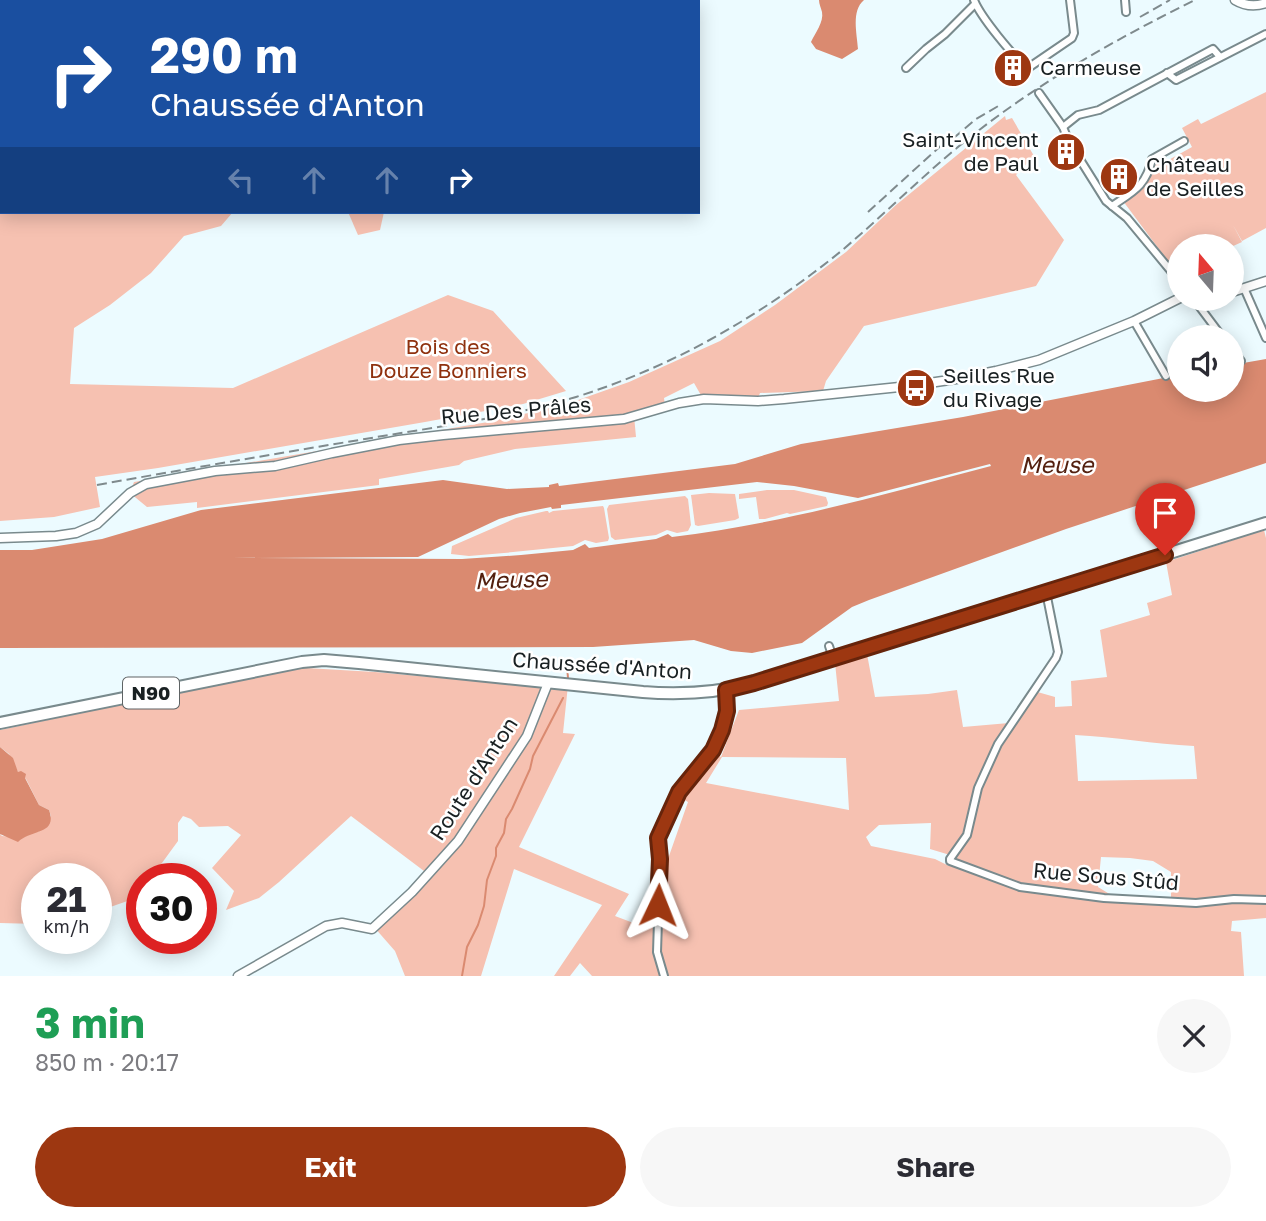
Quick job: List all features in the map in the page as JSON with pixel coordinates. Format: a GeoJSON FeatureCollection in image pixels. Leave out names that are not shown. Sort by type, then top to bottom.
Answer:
{"type":"FeatureCollection","features":[{"type":"Feature","properties":{"kind":"main road","name":"Chaussée d'Anton"},"geometry":{"type":"LineString","coordinates":[[0,723],[316,661],[673,694],[732,686],[833,658],[1266,523]]}},
{"type":"Feature","properties":{"kind":"street"},"geometry":{"type":"LineString","coordinates":[[906,68],[946,34],[975,2],[1019,62],[1028,68],[1072,38],[1074,33],[1070,0]]}},
{"type":"Feature","properties":{"kind":"street"},"geometry":{"type":"LineString","coordinates":[[1125,0],[1126,12]]}},
{"type":"Feature","properties":{"kind":"street"},"geometry":{"type":"LineString","coordinates":[[1235,0],[1256,6],[1266,3]]}},
{"type":"Feature","properties":{"kind":"street"},"geometry":{"type":"LineString","coordinates":[[1063,127],[1078,115],[1099,110],[1213,49],[1220,57],[1266,34]]}},
{"type":"Feature","properties":{"kind":"street"},"geometry":{"type":"LineString","coordinates":[[1039,93],[1063,127],[1069,142],[1106,201],[1127,218],[1167,266]]}},
{"type":"Feature","properties":{"kind":"street"},"geometry":{"type":"LineString","coordinates":[[1112,205],[1136,190],[1147,178],[1152,159],[1184,141]]}},
{"type":"Feature","properties":{"kind":"street"},"geometry":{"type":"LineString","coordinates":[[1266,281],[1244,288],[1266,338]]}},
{"type":"Feature","properties":{"kind":"street","name":"Rue Des Prâles"},"geometry":{"type":"LineString","coordinates":[[0,538],[76,533],[97,524],[130,493],[146,484],[215,471],[275,466],[399,440],[624,419],[679,403],[704,399],[758,401],[956,379],[1039,360],[1167,304]]}},
{"type":"Feature","properties":{"kind":"street"},"geometry":{"type":"LineString","coordinates":[[1134,321],[1166,376]]}},
{"type":"Feature","properties":{"kind":"street","name":"Rue Sous Stûd"},"geometry":{"type":"LineString","coordinates":[[1046,592],[1058,652],[998,744],[978,788],[967,835],[950,861],[1020,887],[1104,898],[1196,903],[1234,899],[1266,900]]}},
{"type":"Feature","properties":{"kind":"street"},"geometry":{"type":"LineString","coordinates":[[829,646],[833,658]]}},
{"type":"Feature","properties":{"kind":"street","name":"Route d'Anton"},"geometry":{"type":"LineString","coordinates":[[238,976],[326,926],[342,923],[372,929],[412,892],[458,841],[503,775],[527,736],[548,683]]}},
{"type":"Feature","properties":{"kind":"street"},"geometry":{"type":"LineString","coordinates":[[664,976],[657,952],[660,859],[658,838],[679,792],[713,750],[722,730],[732,686]]}},
{"type":"Feature","properties":{"kind":"green space"},"geometry":{"type":"Polygon","coordinates":[[[1266,92],[1266,228],[1244,240],[1244,234],[1238,234],[1233,225],[1238,234],[1167,234],[1167,260],[1123,201],[1145,186],[1157,163],[1165,162],[1192,147],[1182,128],[1198,119],[1201,124],[1266,92]]]}},
{"type":"Feature","properties":{"kind":"green space"},"geometry":{"type":"Polygon","coordinates":[[[1005,116],[1006,120],[1012,118],[1034,156],[1016,175],[1064,240],[1036,286],[864,326],[826,381],[823,391],[760,393],[758,398],[702,397],[694,383],[664,398],[665,406],[634,416],[636,437],[515,449],[464,461],[459,465],[379,479],[379,485],[197,508],[197,502],[147,507],[130,493],[134,482],[488,422],[564,405],[629,382],[720,341],[775,305],[846,252],[896,205],[1005,116]]]}},
{"type":"Feature","properties":{"kind":"green space","name":"Bois des Douze Bonniers"},"geometry":{"type":"Polygon","coordinates":[[[0,214],[231,214],[221,226],[184,236],[151,273],[110,305],[74,328],[70,384],[233,388],[448,295],[493,311],[566,391],[523,404],[425,422],[95,477],[100,507],[54,517],[0,521],[0,214]]]}},
{"type":"Feature","properties":{"kind":"green space"},"geometry":{"type":"Polygon","coordinates":[[[349,214],[384,214],[380,230],[358,235],[349,214]]]}},
{"type":"Feature","properties":{"kind":"green space"},"geometry":{"type":"Polygon","coordinates":[[[794,490],[826,497],[828,503],[827,506],[759,519],[756,497],[739,499],[739,494],[794,490]]]}},
{"type":"Feature","properties":{"kind":"green space"},"geometry":{"type":"Polygon","coordinates":[[[735,494],[739,518],[695,525],[691,495],[735,494]]]}},
{"type":"Feature","properties":{"kind":"green space"},"geometry":{"type":"Polygon","coordinates":[[[685,496],[688,499],[691,525],[688,531],[677,533],[667,530],[656,535],[615,540],[611,537],[607,509],[609,505],[685,496]]]}},
{"type":"Feature","properties":{"kind":"green space"},"geometry":{"type":"Polygon","coordinates":[[[603,506],[608,541],[596,543],[585,540],[573,546],[469,556],[451,554],[452,546],[516,518],[546,511],[549,513],[603,506]]]}},
{"type":"Feature","properties":{"kind":"green space"},"geometry":{"type":"Polygon","coordinates":[[[1264,530],[1266,918],[1232,921],[1231,931],[1241,932],[1244,976],[592,976],[580,963],[570,976],[554,976],[602,905],[514,869],[481,976],[405,976],[395,951],[374,927],[428,874],[351,816],[259,898],[226,910],[234,891],[217,873],[216,863],[241,835],[228,826],[199,827],[183,816],[178,823],[178,841],[162,863],[126,863],[126,902],[112,906],[112,863],[21,863],[21,924],[0,923],[0,834],[22,838],[32,832],[38,832],[51,816],[49,810],[39,805],[26,779],[18,772],[9,754],[0,747],[0,730],[250,677],[306,668],[542,687],[538,704],[547,688],[568,685],[563,733],[575,734],[519,847],[629,894],[615,916],[644,927],[688,802],[679,797],[713,753],[721,757],[739,710],[839,701],[835,663],[867,654],[875,697],[957,690],[963,727],[1009,723],[994,745],[979,777],[963,838],[950,855],[930,849],[931,823],[879,825],[866,837],[871,846],[935,859],[949,866],[966,841],[982,782],[1009,729],[1034,691],[1055,697],[1055,707],[1072,706],[1071,681],[1107,677],[1100,630],[1150,615],[1147,603],[1172,595],[1166,562],[1264,530]],[[1075,735],[1078,781],[1197,779],[1194,746],[1075,735]],[[722,757],[706,783],[849,810],[846,758],[722,757]],[[1101,857],[1098,887],[1121,901],[1169,901],[1171,898],[1171,872],[1153,861],[1101,857]]]}},
{"type":"Feature","properties":{"kind":"water"},"geometry":{"type":"Polygon","coordinates":[[[819,0],[864,0],[856,16],[858,49],[842,59],[816,49],[811,42],[822,20],[819,0]]]}},
{"type":"Feature","properties":{"kind":"water","name":"Meuse"},"geometry":{"type":"Polygon","coordinates":[[[1266,359],[1266,463],[1066,529],[869,600],[852,607],[802,643],[752,653],[731,651],[694,640],[593,647],[0,648],[0,550],[32,550],[102,539],[201,510],[443,480],[507,489],[549,487],[558,483],[559,486],[735,464],[801,444],[963,417],[1167,377],[1167,402],[1244,402],[1244,363],[1266,359]],[[990,464],[858,498],[757,482],[561,505],[561,508],[551,507],[499,519],[418,557],[232,558],[462,559],[521,555],[573,550],[585,544],[589,548],[656,539],[668,534],[672,537],[713,531],[833,507],[991,466],[990,464]]]}},
{"type":"Feature","properties":{"kind":"water"},"geometry":{"type":"Polygon","coordinates":[[[0,747],[13,758],[18,772],[26,774],[25,778],[39,805],[49,810],[51,818],[47,828],[18,842],[0,834],[0,747]]]}},
{"type":"Feature","properties":{"kind":"waterway"},"geometry":{"type":"LineString","coordinates":[[567,666],[568,678]]}},
{"type":"Feature","properties":{"kind":"waterway"},"geometry":{"type":"LineString","coordinates":[[462,976],[467,947],[484,906],[487,880],[496,856],[496,848],[504,833],[506,819],[530,769],[533,756],[563,698]]}},
{"type":"Feature","properties":{"kind":"railway"},"geometry":{"type":"LineString","coordinates":[[1140,17],[1170,0]]}},
{"type":"Feature","properties":{"kind":"railway"},"geometry":{"type":"LineString","coordinates":[[97,485],[524,411],[597,390],[660,365],[739,323],[828,262],[952,152],[1022,99],[1107,46],[1195,0]]}},
{"type":"Feature","properties":{"kind":"railway"},"geometry":{"type":"LineString","coordinates":[[942,148],[976,119],[1000,105]]}},
{"type":"Feature","properties":{"kind":"railway"},"geometry":{"type":"LineString","coordinates":[[868,212],[946,141]]}},
{"type":"Feature","properties":{"kind":"place","name":"Carmeuse"},"geometry":{"type":"Point","coordinates":[1013,68]}},
{"type":"Feature","properties":{"kind":"place","name":"Saint-Vincent de Paul"},"geometry":{"type":"Point","coordinates":[1066,152]}},
{"type":"Feature","properties":{"kind":"place","name":"Château de Seilles"},"geometry":{"type":"Point","coordinates":[1119,177]}},
{"type":"Feature","properties":{"kind":"place","name":"Seilles Rue du Rivage"},"geometry":{"type":"Point","coordinates":[916,388]}},
{"type":"Feature","properties":{"kind":"route"},"geometry":{"type":"LineString","coordinates":[[658,905],[658,838],[679,792],[713,750],[727,711],[726,690],[1165,555]]}}]}
